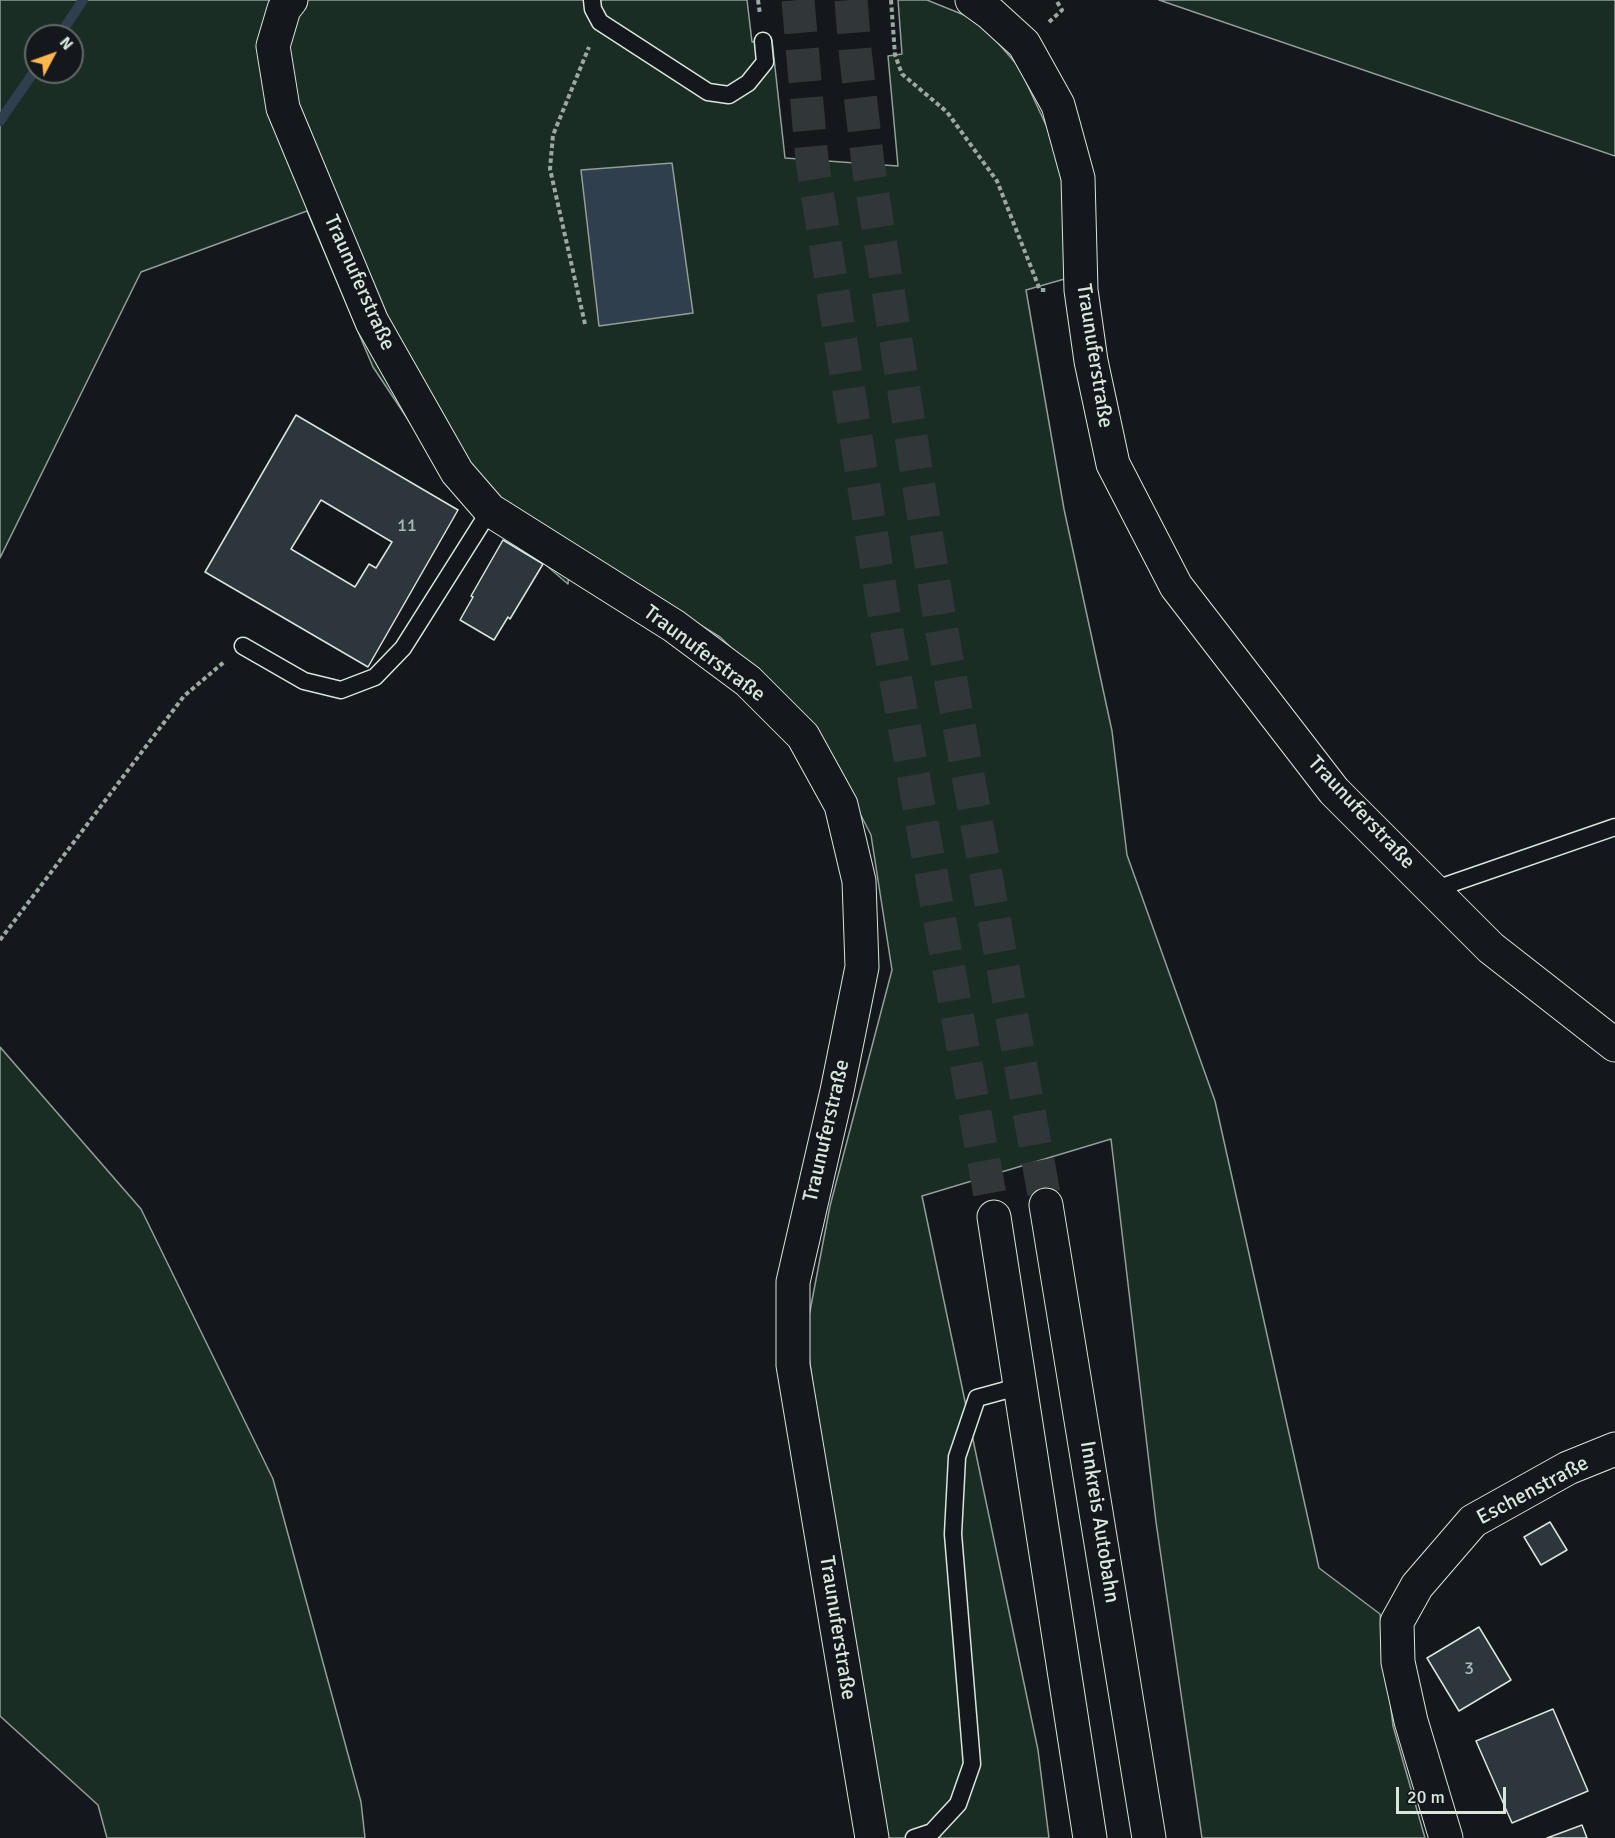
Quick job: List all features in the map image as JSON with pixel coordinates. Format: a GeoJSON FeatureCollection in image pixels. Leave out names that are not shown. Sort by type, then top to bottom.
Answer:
{"type":"FeatureCollection","features":[{"type":"Feature","properties":{"kind":"main road","name":"Traunuferstraße"},"geometry":{"type":"LineString","coordinates":[[291,0],[284,9],[273,46],[283,108],[372,322],[457,471],[490,510],[674,626],[748,681],[803,736],[841,805],[859,881],[862,967],[837,1091],[793,1282],[793,1365],[872,1838]]}},
{"type":"Feature","properties":{"kind":"main road","name":"Traunuferstraße"},"geometry":{"type":"LineString","coordinates":[[972,0],[1024,44],[1058,105],[1078,178],[1081,290],[1091,361],[1113,464],[1176,586],[1334,791],[1491,948],[1615,1046]]}},
{"type":"Feature","properties":{"kind":"main road","name":"Innkreis Autobahn"},"geometry":{"type":"LineString","coordinates":[[1046,1205],[1149,1838]]}},
{"type":"Feature","properties":{"kind":"main road"},"geometry":{"type":"LineString","coordinates":[[994,1217],[1090,1838]]}},
{"type":"Feature","properties":{"kind":"main road","name":"Eschenstraße"},"geometry":{"type":"LineString","coordinates":[[1446,1838],[1409,1711],[1398,1662],[1397,1622],[1417,1586],[1473,1521],[1568,1468],[1615,1449]]}},
{"type":"Feature","properties":{"kind":"lane"},"geometry":{"type":"LineString","coordinates":[[592,0],[593,9],[600,22],[708,92],[729,95],[748,83],[765,62],[762,41]]}},
{"type":"Feature","properties":{"kind":"lane"},"geometry":{"type":"LineString","coordinates":[[243,646],[304,681],[340,690],[375,677],[403,648],[490,510]]}},
{"type":"Feature","properties":{"kind":"lane"},"geometry":{"type":"LineString","coordinates":[[1433,890],[1615,827]]}},
{"type":"Feature","properties":{"kind":"lane"},"geometry":{"type":"LineString","coordinates":[[914,1838],[932,1832],[958,1804],[972,1764],[953,1534],[957,1457],[977,1398],[1021,1386]]}},
{"type":"Feature","properties":{"kind":"path"},"geometry":{"type":"LineString","coordinates":[[891,0],[895,55],[902,74],[947,112],[997,181],[1040,290],[1081,290]]}},
{"type":"Feature","properties":{"kind":"path"},"geometry":{"type":"LineString","coordinates":[[585,324],[550,169],[553,135],[600,22]]}},
{"type":"Feature","properties":{"kind":"path"},"geometry":{"type":"LineString","coordinates":[[0,940],[184,696],[243,646]]}},
{"type":"Feature","properties":{"kind":"green space"},"geometry":{"type":"Polygon","coordinates":[[[0,0],[747,0],[752,42],[772,40],[785,158],[898,166],[888,56],[902,54],[898,0],[927,0],[979,21],[1019,67],[1066,168],[1068,278],[1026,290],[1064,509],[1112,731],[1127,855],[1215,1101],[1319,1568],[1380,1614],[1393,1726],[1425,1838],[1202,1838],[1156,1522],[1111,1139],[922,1196],[1038,1750],[1049,1838],[887,1838],[825,1480],[806,1332],[830,1206],[892,970],[871,835],[817,730],[720,637],[571,546],[568,584],[451,484],[373,367],[307,211],[141,272],[0,558],[0,0]]]}},
{"type":"Feature","properties":{"kind":"green space"},"geometry":{"type":"Polygon","coordinates":[[[1159,0],[1615,0],[1615,156],[1159,0]]]}},
{"type":"Feature","properties":{"kind":"green space"},"geometry":{"type":"Polygon","coordinates":[[[0,1047],[141,1209],[273,1479],[361,1802],[365,1838],[107,1838],[98,1805],[0,1716],[0,1047]]]}},
{"type":"Feature","properties":{"kind":"water"},"geometry":{"type":"Polygon","coordinates":[[[672,163],[693,313],[599,326],[581,170],[672,163]]]}},
{"type":"Feature","properties":{"kind":"building"},"geometry":{"type":"Polygon","coordinates":[[[296,415],[458,510],[368,667],[205,572],[296,415]],[[321,500],[291,549],[355,587],[369,564],[376,568],[392,542],[321,500]]]}},
{"type":"Feature","properties":{"kind":"building"},"geometry":{"type":"Polygon","coordinates":[[[503,540],[543,564],[510,619],[508,617],[494,640],[460,620],[503,540]]]}},
{"type":"Feature","properties":{"kind":"building"},"geometry":{"type":"Polygon","coordinates":[[[1550,1522],[1567,1550],[1541,1565],[1524,1537],[1550,1522]]]}},
{"type":"Feature","properties":{"kind":"building"},"geometry":{"type":"Polygon","coordinates":[[[1479,1627],[1511,1680],[1459,1711],[1427,1658],[1479,1627]]]}},
{"type":"Feature","properties":{"kind":"building"},"geometry":{"type":"Polygon","coordinates":[[[1553,1709],[1588,1791],[1512,1823],[1476,1741],[1553,1709]]]}},
{"type":"Feature","properties":{"kind":"building"},"geometry":{"type":"Polygon","coordinates":[[[1582,1825],[1587,1838],[1547,1838],[1582,1825]]]}},
{"type":"Feature","properties":{"kind":"waterway"},"geometry":{"type":"LineString","coordinates":[[67,24],[83,0]]}},
{"type":"Feature","properties":{"kind":"waterway"},"geometry":{"type":"LineString","coordinates":[[0,121],[26,84]]}},
{"type":"Feature","properties":{"kind":"tunnel"},"geometry":{"type":"LineString","coordinates":[[798,0],[812,160],[887,632],[994,1217]]}},
{"type":"Feature","properties":{"kind":"tunnel"},"geometry":{"type":"LineString","coordinates":[[851,0],[868,164],[941,627],[1046,1205]]}}]}
